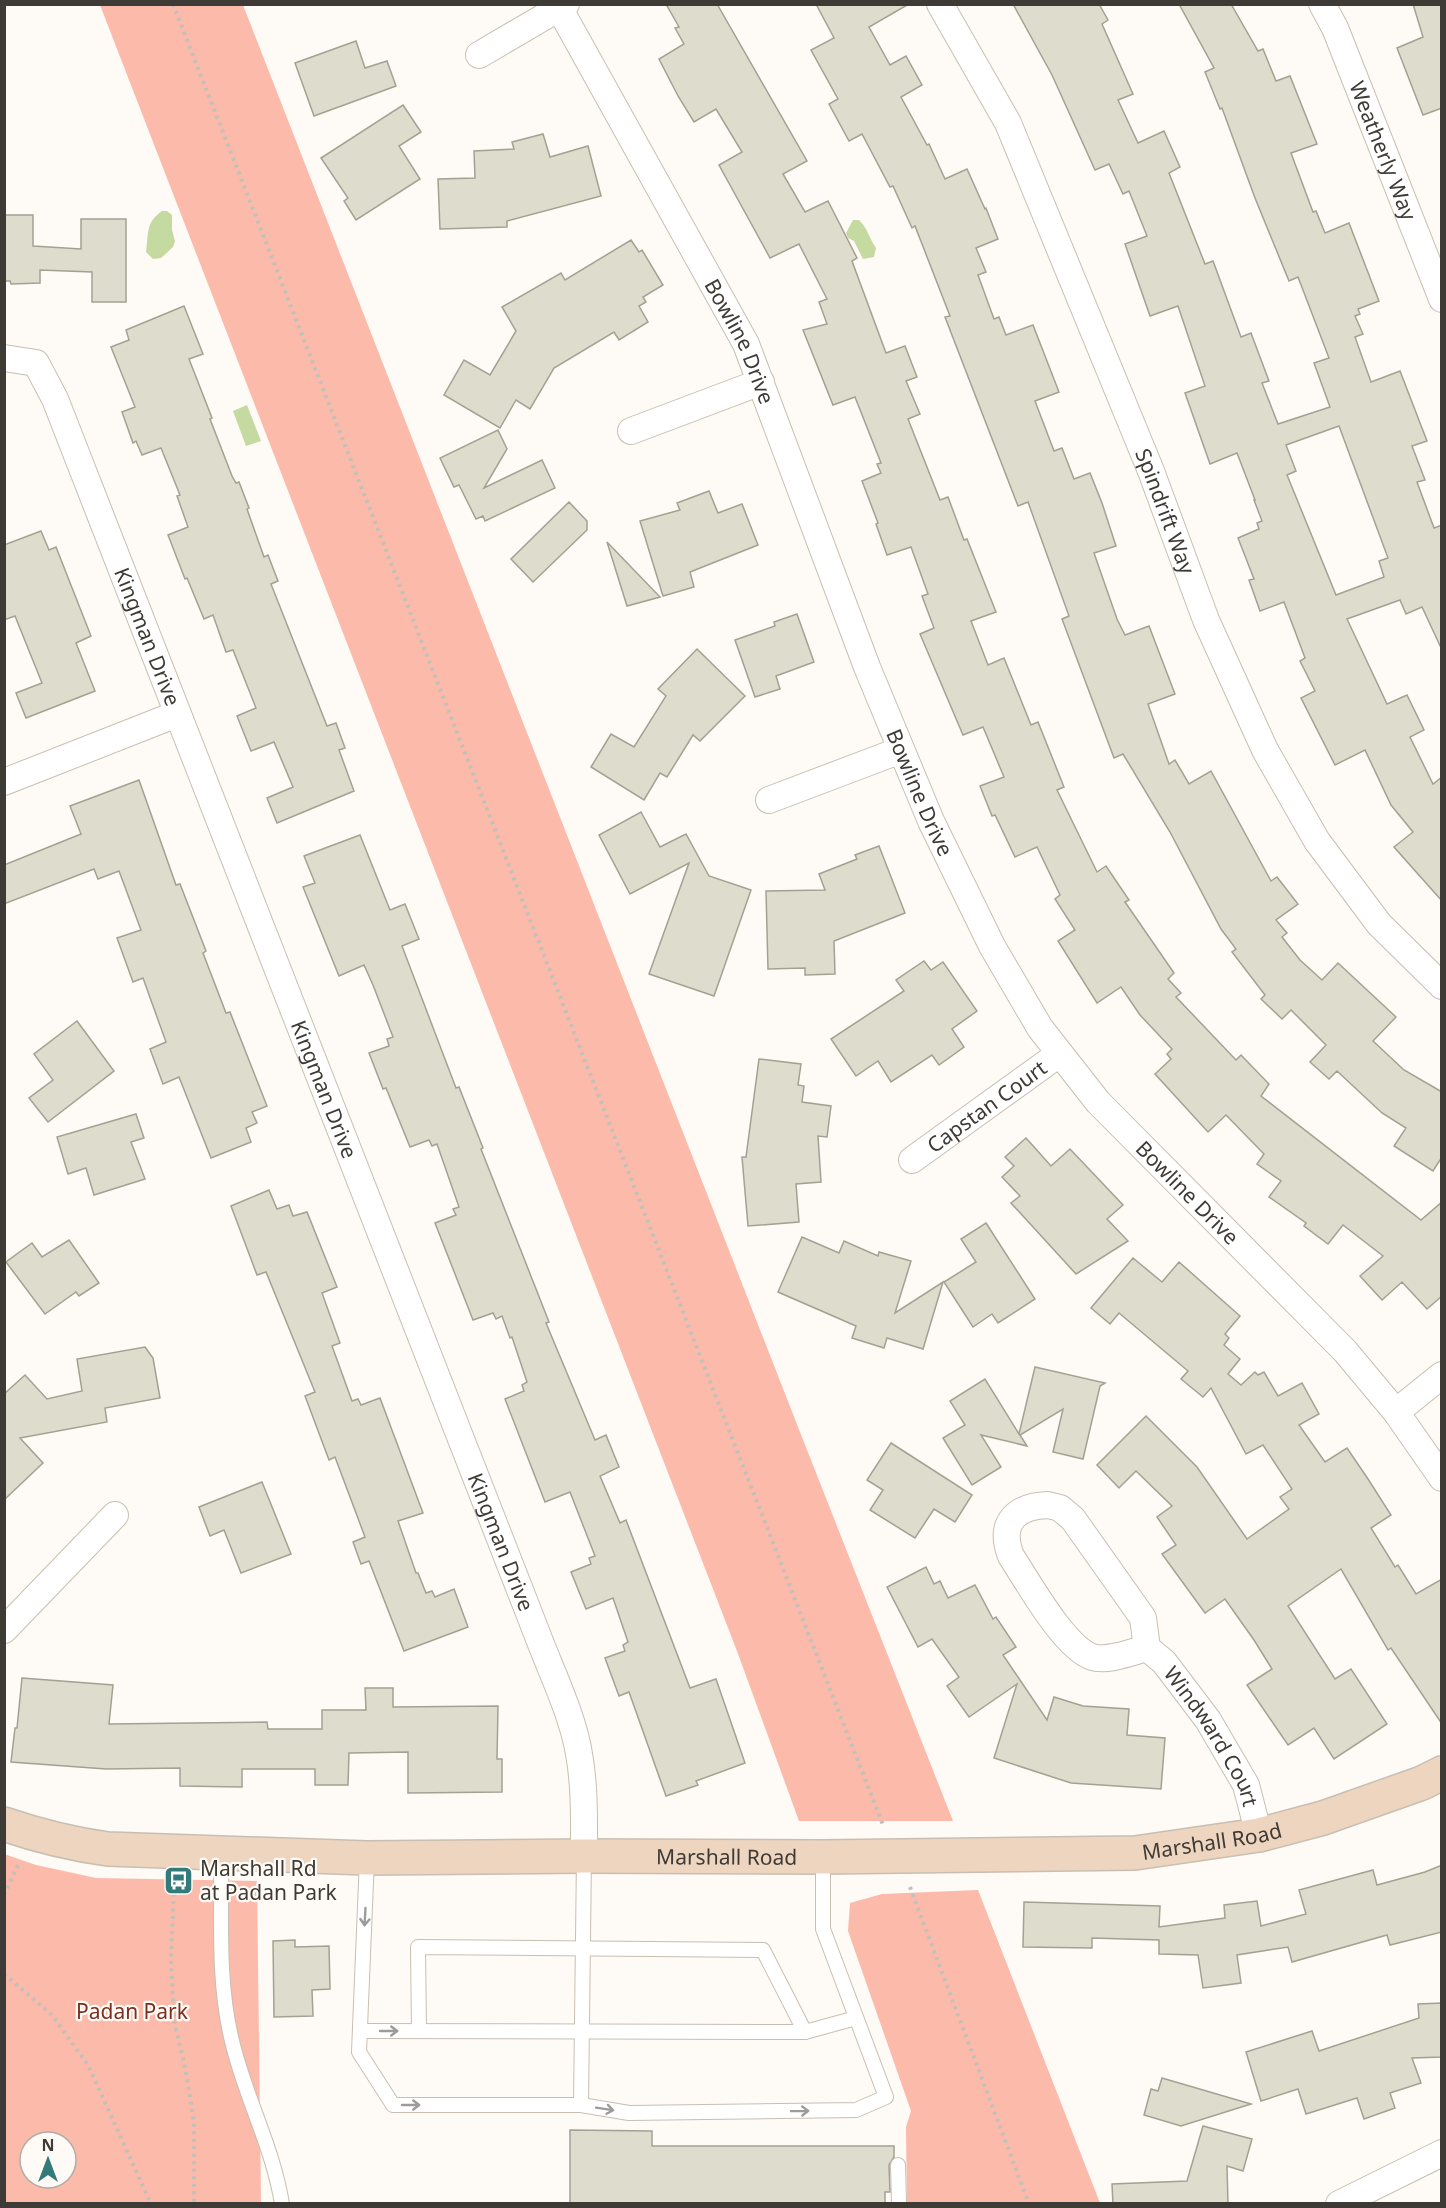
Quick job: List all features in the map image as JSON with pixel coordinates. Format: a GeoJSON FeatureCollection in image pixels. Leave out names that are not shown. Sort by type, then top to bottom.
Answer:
{"type":"FeatureCollection","features":[{"type":"Feature","properties":{"kind":"street","name":"Spindrift Way"},"geometry":{"type":"LineString","coordinates":[[940,4],[1008,123],[1151,471],[1206,620],[1265,750],[1317,842],[1379,924],[1442,986]]}},
{"type":"Feature","properties":{"kind":"street","name":"Weatherly Way"},"geometry":{"type":"LineString","coordinates":[[1322,4],[1335,28],[1442,299]]}},
{"type":"Feature","properties":{"kind":"street"},"geometry":{"type":"LineString","coordinates":[[479,56],[561,6]]}},
{"type":"Feature","properties":{"kind":"street","name":"Bowline Drive"},"geometry":{"type":"LineString","coordinates":[[561,6],[746,344],[867,667],[931,821],[992,946],[1040,1028],[1098,1102],[1345,1351],[1396,1412],[1442,1478]]}},
{"type":"Feature","properties":{"kind":"street","name":"Kingman Drive"},"geometry":{"type":"LineString","coordinates":[[4,358],[36,363],[55,399],[575,1735],[584,1804],[584,1856]]}},
{"type":"Feature","properties":{"kind":"street"},"geometry":{"type":"LineString","coordinates":[[631,431],[761,382]]}},
{"type":"Feature","properties":{"kind":"street"},"geometry":{"type":"LineString","coordinates":[[4,782],[177,714]]}},
{"type":"Feature","properties":{"kind":"street"},"geometry":{"type":"LineString","coordinates":[[769,800],[901,750]]}},
{"type":"Feature","properties":{"kind":"street","name":"Capstan Court"},"geometry":{"type":"LineString","coordinates":[[912,1160],[1059,1054]]}},
{"type":"Feature","properties":{"kind":"street"},"geometry":{"type":"LineString","coordinates":[[1396,1412],[1442,1375]]}},
{"type":"Feature","properties":{"kind":"street"},"geometry":{"type":"LineString","coordinates":[[1048,1505],[1060,1508],[1073,1520],[1143,1618],[1147,1648],[1107,1657],[1093,1657],[1067,1639],[1011,1556],[1007,1546],[1006,1533],[1011,1520],[1020,1510],[1048,1505]]}},
{"type":"Feature","properties":{"kind":"street"},"geometry":{"type":"LineString","coordinates":[[4,1630],[116,1515]]}},
{"type":"Feature","properties":{"kind":"street","name":"Windward Court"},"geometry":{"type":"LineString","coordinates":[[1147,1648],[1164,1662],[1208,1720],[1246,1785],[1258,1834]]}},
{"type":"Feature","properties":{"kind":"street","name":"Marshall Road"},"geometry":{"type":"LineString","coordinates":[[4,1824],[46,1837],[108,1850],[367,1858],[823,1857],[1135,1853],[1258,1834],[1323,1818],[1422,1783],[1442,1773]]}},
{"type":"Feature","properties":{"kind":"street"},"geometry":{"type":"LineString","coordinates":[[1339,2204],[1442,2153]]}},
{"type":"Feature","properties":{"kind":"lane"},"geometry":{"type":"LineString","coordinates":[[221,1854],[221,1964],[225,2009],[240,2072],[273,2164],[282,2204]]}},
{"type":"Feature","properties":{"kind":"lane"},"geometry":{"type":"LineString","coordinates":[[581,2105],[584,1856]]}},
{"type":"Feature","properties":{"kind":"lane"},"geometry":{"type":"LineString","coordinates":[[367,1858],[359,2052],[393,2105],[581,2105],[629,2113],[856,2110],[886,2097],[823,1929],[823,1857]]}},
{"type":"Feature","properties":{"kind":"lane"},"geometry":{"type":"LineString","coordinates":[[419,2031],[418,1947],[763,1950],[805,2032]]}},
{"type":"Feature","properties":{"kind":"lane"},"geometry":{"type":"LineString","coordinates":[[360,2031],[805,2032],[856,2018]]}},
{"type":"Feature","properties":{"kind":"lane"},"geometry":{"type":"LineString","coordinates":[[898,2164],[899,2204]]}},
{"type":"Feature","properties":{"kind":"path"},"geometry":{"type":"LineString","coordinates":[[173,4],[883,1825]]}},
{"type":"Feature","properties":{"kind":"path"},"geometry":{"type":"LineString","coordinates":[[4,1895],[18,1865]]}},
{"type":"Feature","properties":{"kind":"path"},"geometry":{"type":"LineString","coordinates":[[174,1886],[171,1959],[174,2020],[194,2122],[194,2204]]}},
{"type":"Feature","properties":{"kind":"path"},"geometry":{"type":"LineString","coordinates":[[910,1887],[1029,2204]]}},
{"type":"Feature","properties":{"kind":"path"},"geometry":{"type":"LineString","coordinates":[[4,1974],[52,2015],[88,2065],[151,2204]]}},
{"type":"Feature","properties":{"kind":"green space"},"geometry":{"type":"Polygon","coordinates":[[[100,5],[243,5],[953,1821],[799,1821],[737,1651],[100,5]]]}},
{"type":"Feature","properties":{"kind":"green space","name":"Padan Park"},"geometry":{"type":"Polygon","coordinates":[[[4,1854],[36,1865],[96,1878],[257,1881],[261,2203],[5,2203],[4,1854]]]}},
{"type":"Feature","properties":{"kind":"green space"},"geometry":{"type":"Polygon","coordinates":[[[978,1890],[1100,2203],[907,2203],[906,2127],[911,2111],[848,1931],[850,1903],[882,1894],[978,1890]]]}},
{"type":"Feature","properties":{"kind":"shaded area"},"geometry":{"type":"Polygon","coordinates":[[[162,211],[167,211],[172,215],[175,241],[173,247],[161,258],[153,259],[146,252],[149,229],[150,224],[162,211]]]}},
{"type":"Feature","properties":{"kind":"shaded area"},"geometry":{"type":"Polygon","coordinates":[[[853,220],[859,220],[866,230],[876,248],[874,257],[863,259],[854,241],[848,238],[846,233],[853,220]]]}},
{"type":"Feature","properties":{"kind":"shaded area"},"geometry":{"type":"Polygon","coordinates":[[[247,405],[261,441],[246,446],[233,411],[247,405]]]}},
{"type":"Feature","properties":{"kind":"building"},"geometry":{"type":"Polygon","coordinates":[[[666,4],[717,4],[807,161],[783,174],[805,212],[828,201],[857,258],[852,261],[886,353],[905,346],[917,377],[906,381],[920,414],[908,419],[940,500],[948,497],[996,612],[971,621],[988,665],[1004,658],[1031,725],[1038,722],[1064,787],[1057,790],[1097,872],[1106,866],[1129,900],[1125,902],[1174,973],[1168,979],[1181,993],[1176,997],[1236,1060],[1241,1055],[1269,1084],[1261,1096],[1421,1220],[1442,1202],[1442,1296],[1427,1309],[1402,1282],[1382,1300],[1360,1276],[1383,1256],[1343,1225],[1328,1244],[1304,1226],[1306,1223],[1269,1197],[1281,1181],[1257,1164],[1264,1154],[1226,1115],[1208,1132],[1155,1074],[1171,1059],[1167,1054],[1172,1049],[1140,1015],[1121,987],[1097,1003],[1058,941],[1075,930],[1055,899],[1060,895],[1037,847],[1015,857],[995,815],[992,816],[980,786],[1004,777],[983,727],[963,735],[920,634],[934,628],[922,596],[928,594],[911,547],[887,555],[862,481],[881,473],[877,464],[881,463],[855,397],[833,405],[803,330],[827,324],[819,302],[827,299],[799,244],[770,258],[719,165],[742,152],[716,109],[694,122],[678,96],[659,59],[684,44],[675,28],[679,27],[666,4]]]}},
{"type":"Feature","properties":{"kind":"building"},"geometry":{"type":"Polygon","coordinates":[[[816,4],[909,4],[869,27],[890,65],[906,56],[922,85],[901,97],[927,145],[929,144],[945,179],[967,169],[986,208],[998,239],[976,248],[986,272],[978,275],[994,319],[999,317],[1006,335],[1033,325],[1059,392],[1035,401],[1054,451],[1062,448],[1074,479],[1090,473],[1116,546],[1094,553],[1117,619],[1125,635],[1149,626],[1175,694],[1148,704],[1169,764],[1175,760],[1189,784],[1211,771],[1271,881],[1277,877],[1298,904],[1276,920],[1287,933],[1282,937],[1300,960],[1322,980],[1338,963],[1396,1017],[1373,1041],[1404,1070],[1442,1092],[1442,1157],[1433,1171],[1394,1146],[1406,1128],[1382,1113],[1337,1071],[1329,1079],[1310,1062],[1326,1045],[1291,1010],[1282,1019],[1261,999],[1265,995],[1232,952],[1236,949],[1221,929],[1170,832],[1123,754],[1114,758],[1062,619],[1069,616],[1028,502],[1018,506],[945,317],[950,316],[915,226],[912,228],[893,186],[890,187],[862,134],[849,141],[829,104],[838,99],[811,50],[834,38],[816,4]]]}},
{"type":"Feature","properties":{"kind":"building"},"geometry":{"type":"Polygon","coordinates":[[[1013,4],[1099,4],[1108,20],[1102,24],[1133,94],[1118,100],[1138,143],[1164,131],[1180,167],[1169,173],[1205,264],[1213,261],[1241,337],[1251,333],[1269,381],[1262,383],[1278,424],[1330,407],[1314,363],[1329,358],[1298,277],[1289,281],[1222,108],[1220,109],[1205,72],[1214,68],[1179,4],[1231,4],[1258,51],[1263,49],[1276,81],[1290,76],[1317,144],[1291,153],[1313,212],[1316,211],[1325,233],[1349,223],[1379,301],[1358,309],[1360,314],[1355,316],[1363,334],[1355,337],[1371,382],[1400,371],[1427,441],[1412,446],[1425,480],[1417,482],[1434,528],[1442,525],[1442,650],[1422,607],[1406,614],[1400,600],[1347,619],[1387,704],[1407,695],[1424,730],[1410,737],[1433,784],[1442,777],[1442,901],[1394,847],[1413,832],[1391,805],[1365,750],[1335,765],[1301,698],[1315,691],[1300,661],[1305,658],[1284,602],[1260,611],[1249,580],[1254,579],[1238,538],[1259,529],[1257,523],[1262,521],[1237,453],[1210,464],[1185,393],[1205,386],[1178,306],[1150,316],[1125,244],[1147,236],[1129,191],[1123,194],[1109,164],[1095,170],[1052,75],[1013,4]],[[1339,426],[1286,445],[1296,471],[1287,475],[1336,595],[1384,577],[1379,561],[1388,558],[1339,426]]]}},
{"type":"Feature","properties":{"kind":"building"},"geometry":{"type":"Polygon","coordinates":[[[1413,4],[1442,4],[1442,108],[1423,115],[1397,48],[1423,37],[1413,4]]]}},
{"type":"Feature","properties":{"kind":"building"},"geometry":{"type":"Polygon","coordinates":[[[356,41],[365,68],[387,61],[396,86],[314,116],[295,63],[356,41]]]}},
{"type":"Feature","properties":{"kind":"building"},"geometry":{"type":"Polygon","coordinates":[[[403,105],[421,132],[399,146],[420,179],[356,220],[344,201],[348,198],[321,158],[403,105]]]}},
{"type":"Feature","properties":{"kind":"building"},"geometry":{"type":"Polygon","coordinates":[[[543,134],[550,157],[588,146],[601,196],[507,221],[507,227],[440,229],[438,179],[475,178],[474,151],[514,149],[512,142],[543,134]]]}},
{"type":"Feature","properties":{"kind":"building"},"geometry":{"type":"Polygon","coordinates":[[[4,215],[33,215],[33,246],[81,249],[81,219],[126,219],[126,302],[92,302],[92,272],[40,270],[40,283],[11,284],[10,281],[4,281],[4,215]]]}},
{"type":"Feature","properties":{"kind":"building"},"geometry":{"type":"Polygon","coordinates":[[[631,240],[639,252],[642,250],[663,285],[643,297],[646,302],[639,306],[648,322],[619,340],[614,332],[554,368],[530,409],[516,400],[500,428],[444,395],[464,360],[490,375],[516,331],[502,307],[561,273],[565,280],[631,240]]]}},
{"type":"Feature","properties":{"kind":"building"},"geometry":{"type":"Polygon","coordinates":[[[184,306],[203,354],[189,359],[212,418],[210,419],[232,476],[236,483],[239,482],[264,557],[268,555],[278,581],[271,584],[327,726],[336,723],[345,748],[339,750],[354,791],[277,823],[267,798],[293,787],[274,742],[251,751],[237,716],[256,708],[233,650],[226,652],[213,615],[204,619],[168,535],[188,527],[177,496],[180,495],[161,448],[142,455],[136,441],[133,443],[122,412],[135,407],[111,347],[129,340],[126,330],[184,306]]]}},
{"type":"Feature","properties":{"kind":"building"},"geometry":{"type":"Polygon","coordinates":[[[498,430],[507,449],[484,488],[542,460],[555,488],[485,521],[483,516],[476,519],[459,485],[454,487],[440,458],[498,430]]]}},
{"type":"Feature","properties":{"kind":"building"},"geometry":{"type":"Polygon","coordinates":[[[709,491],[718,513],[742,504],[758,545],[690,572],[694,587],[663,596],[640,521],[680,510],[677,503],[709,491]]]}},
{"type":"Feature","properties":{"kind":"building"},"geometry":{"type":"Polygon","coordinates":[[[569,502],[587,521],[587,530],[533,582],[511,559],[569,502]]]}},
{"type":"Feature","properties":{"kind":"building"},"geometry":{"type":"Polygon","coordinates":[[[41,531],[49,550],[56,547],[91,636],[76,643],[95,691],[26,718],[16,693],[42,683],[15,616],[4,620],[4,545],[41,531]]]}},
{"type":"Feature","properties":{"kind":"building"},"geometry":{"type":"Polygon","coordinates":[[[607,542],[660,597],[627,606],[607,542]]]}},
{"type":"Feature","properties":{"kind":"building"},"geometry":{"type":"Polygon","coordinates":[[[797,614],[814,662],[776,676],[780,689],[755,697],[735,640],[775,626],[774,622],[797,614]]]}},
{"type":"Feature","properties":{"kind":"building"},"geometry":{"type":"Polygon","coordinates":[[[697,649],[745,696],[700,741],[693,735],[667,777],[660,773],[644,800],[591,767],[611,734],[634,747],[666,696],[658,689],[697,649]]]}},
{"type":"Feature","properties":{"kind":"building"},"geometry":{"type":"Polygon","coordinates":[[[139,780],[176,885],[180,884],[206,951],[203,953],[226,1013],[230,1012],[267,1106],[252,1112],[257,1123],[246,1128],[251,1142],[211,1158],[179,1077],[163,1084],[150,1049],[166,1042],[143,978],[133,982],[117,938],[141,930],[119,871],[98,879],[94,869],[4,904],[4,865],[81,834],[70,806],[139,780]]]}},
{"type":"Feature","properties":{"kind":"building"},"geometry":{"type":"Polygon","coordinates":[[[641,812],[660,847],[686,834],[709,876],[751,890],[714,996],[649,974],[689,863],[630,894],[599,835],[641,812]]]}},
{"type":"Feature","properties":{"kind":"building"},"geometry":{"type":"Polygon","coordinates":[[[360,835],[390,910],[405,904],[419,939],[402,946],[456,1088],[459,1087],[483,1148],[481,1149],[549,1322],[546,1323],[595,1440],[606,1435],[619,1467],[600,1476],[620,1523],[626,1520],[690,1688],[716,1679],[745,1763],[696,1781],[698,1785],[666,1796],[629,1692],[619,1696],[605,1658],[625,1651],[623,1645],[628,1642],[613,1598],[586,1609],[571,1572],[591,1564],[589,1558],[595,1556],[570,1492],[545,1502],[505,1399],[524,1391],[522,1385],[527,1382],[512,1337],[510,1338],[502,1316],[496,1319],[493,1313],[473,1320],[435,1223],[456,1215],[453,1209],[459,1207],[437,1144],[432,1146],[429,1140],[410,1147],[369,1053],[389,1046],[387,1039],[393,1037],[373,985],[364,965],[339,976],[303,887],[315,883],[304,856],[360,835]]]}},
{"type":"Feature","properties":{"kind":"building"},"geometry":{"type":"Polygon","coordinates":[[[879,846],[905,913],[834,941],[835,974],[805,975],[805,968],[768,969],[766,891],[825,890],[819,874],[857,859],[855,855],[879,846]]]}},
{"type":"Feature","properties":{"kind":"building"},"geometry":{"type":"Polygon","coordinates":[[[924,961],[931,970],[943,962],[977,1011],[952,1029],[964,1047],[939,1065],[932,1055],[891,1082],[878,1061],[856,1076],[831,1039],[904,991],[896,980],[924,961]]]}},
{"type":"Feature","properties":{"kind":"building"},"geometry":{"type":"Polygon","coordinates":[[[77,1021],[114,1071],[48,1122],[29,1098],[53,1080],[34,1054],[77,1021]]]}},
{"type":"Feature","properties":{"kind":"building"},"geometry":{"type":"Polygon","coordinates":[[[759,1059],[801,1064],[798,1085],[804,1086],[802,1102],[831,1106],[827,1137],[818,1136],[821,1182],[796,1184],[799,1222],[748,1226],[742,1157],[746,1157],[759,1059]]]}},
{"type":"Feature","properties":{"kind":"building"},"geometry":{"type":"Polygon","coordinates":[[[136,1114],[144,1138],[131,1142],[145,1179],[94,1195],[86,1168],[68,1174],[57,1137],[136,1114]]]}},
{"type":"Feature","properties":{"kind":"building"},"geometry":{"type":"Polygon","coordinates":[[[1026,1138],[1051,1166],[1070,1149],[1123,1205],[1107,1219],[1128,1241],[1076,1274],[1011,1203],[1020,1196],[1002,1177],[1014,1166],[1005,1157],[1026,1138]]]}},
{"type":"Feature","properties":{"kind":"building"},"geometry":{"type":"Polygon","coordinates":[[[269,1190],[277,1209],[289,1205],[293,1216],[307,1212],[337,1287],[322,1293],[340,1343],[332,1346],[352,1401],[358,1399],[361,1405],[380,1398],[423,1513],[398,1521],[416,1573],[426,1593],[432,1591],[435,1597],[454,1589],[468,1627],[404,1651],[369,1561],[361,1564],[353,1542],[365,1537],[335,1457],[329,1460],[305,1396],[315,1392],[266,1272],[257,1275],[231,1206],[269,1190]]]}},
{"type":"Feature","properties":{"kind":"building"},"geometry":{"type":"Polygon","coordinates":[[[986,1223],[1035,1299],[998,1323],[992,1314],[973,1327],[944,1282],[976,1262],[961,1239],[986,1223]]]}},
{"type":"Feature","properties":{"kind":"building"},"geometry":{"type":"Polygon","coordinates":[[[802,1237],[839,1253],[844,1241],[878,1256],[879,1252],[911,1261],[895,1313],[943,1282],[923,1349],[887,1338],[884,1348],[852,1338],[856,1326],[778,1292],[802,1237]]]}},
{"type":"Feature","properties":{"kind":"building"},"geometry":{"type":"Polygon","coordinates":[[[69,1240],[99,1283],[79,1296],[76,1292],[45,1314],[6,1262],[32,1243],[42,1257],[69,1240]]]}},
{"type":"Feature","properties":{"kind":"building"},"geometry":{"type":"Polygon","coordinates":[[[1133,1258],[1162,1282],[1179,1262],[1240,1316],[1225,1334],[1229,1338],[1224,1345],[1240,1359],[1228,1374],[1241,1385],[1255,1372],[1258,1375],[1264,1372],[1278,1396],[1302,1383],[1319,1414],[1299,1425],[1325,1462],[1347,1448],[1368,1479],[1391,1515],[1371,1528],[1395,1567],[1398,1565],[1416,1594],[1442,1579],[1442,1724],[1391,1648],[1388,1650],[1341,1569],[1288,1606],[1335,1679],[1351,1669],[1387,1724],[1334,1759],[1314,1728],[1288,1745],[1247,1685],[1272,1669],[1254,1640],[1225,1599],[1205,1613],[1162,1554],[1176,1545],[1157,1517],[1172,1506],[1136,1471],[1119,1488],[1097,1465],[1146,1416],[1197,1467],[1247,1539],[1289,1509],[1280,1497],[1292,1489],[1263,1445],[1246,1454],[1211,1388],[1203,1397],[1181,1379],[1188,1371],[1119,1313],[1110,1324],[1091,1308],[1133,1258]]]}},
{"type":"Feature","properties":{"kind":"building"},"geometry":{"type":"Polygon","coordinates":[[[145,1347],[153,1358],[160,1398],[105,1408],[107,1422],[20,1438],[43,1463],[4,1500],[4,1394],[25,1375],[47,1399],[82,1391],[77,1359],[145,1347]]]}},
{"type":"Feature","properties":{"kind":"building"},"geometry":{"type":"Polygon","coordinates":[[[1035,1367],[1105,1383],[1100,1386],[1083,1459],[1053,1452],[1063,1409],[1020,1435],[1027,1446],[981,1435],[1001,1467],[972,1485],[943,1438],[965,1425],[950,1401],[985,1379],[1019,1434],[1035,1367]]]}},
{"type":"Feature","properties":{"kind":"building"},"geometry":{"type":"Polygon","coordinates":[[[891,1443],[972,1495],[955,1522],[934,1509],[915,1538],[870,1510],[883,1490],[867,1480],[891,1443]]]}},
{"type":"Feature","properties":{"kind":"building"},"geometry":{"type":"Polygon","coordinates":[[[262,1482],[291,1554],[241,1573],[224,1530],[210,1536],[199,1507],[262,1482]]]}},
{"type":"Feature","properties":{"kind":"building"},"geometry":{"type":"Polygon","coordinates":[[[926,1567],[934,1584],[940,1581],[948,1598],[975,1585],[993,1619],[996,1617],[1016,1647],[1003,1655],[1047,1720],[1054,1697],[1083,1706],[1129,1709],[1127,1735],[1165,1738],[1161,1789],[1071,1783],[994,1758],[1017,1684],[969,1717],[947,1686],[959,1677],[932,1639],[918,1647],[887,1587],[926,1567]]]}},
{"type":"Feature","properties":{"kind":"building"},"geometry":{"type":"Polygon","coordinates":[[[22,1678],[113,1685],[109,1724],[267,1722],[268,1729],[322,1729],[322,1710],[366,1710],[365,1688],[393,1688],[393,1707],[498,1706],[497,1759],[502,1759],[502,1792],[408,1793],[408,1752],[349,1753],[348,1785],[315,1785],[315,1769],[242,1769],[242,1787],[180,1786],[180,1768],[106,1769],[11,1762],[22,1678]]]}},
{"type":"Feature","properties":{"kind":"building"},"geometry":{"type":"Polygon","coordinates":[[[1442,1865],[1442,1932],[1390,1945],[1387,1935],[1292,1962],[1288,1947],[1237,1955],[1241,1983],[1203,1988],[1198,1955],[1159,1954],[1159,1940],[1092,1938],[1092,1948],[1023,1947],[1024,1902],[1160,1906],[1159,1927],[1225,1918],[1224,1905],[1257,1901],[1261,1926],[1306,1914],[1299,1890],[1373,1870],[1377,1885],[1442,1865]]]}},
{"type":"Feature","properties":{"kind":"building"},"geometry":{"type":"Polygon","coordinates":[[[295,1940],[295,1947],[329,1946],[330,1989],[312,1990],[313,2016],[274,2017],[273,1941],[295,1940]]]}},
{"type":"Feature","properties":{"kind":"building"},"geometry":{"type":"Polygon","coordinates":[[[1442,2003],[1442,2057],[1412,2058],[1421,2083],[1390,2093],[1395,2108],[1364,2119],[1357,2098],[1306,2114],[1298,2089],[1261,2101],[1246,2052],[1312,2031],[1319,2051],[1419,2018],[1418,2004],[1442,2003]]]}},
{"type":"Feature","properties":{"kind":"building"},"geometry":{"type":"Polygon","coordinates":[[[1162,2078],[1251,2104],[1181,2126],[1144,2115],[1151,2089],[1158,2091],[1162,2078]]]}},
{"type":"Feature","properties":{"kind":"building"},"geometry":{"type":"Polygon","coordinates":[[[1203,2126],[1252,2139],[1243,2171],[1227,2166],[1228,2204],[1113,2204],[1112,2184],[1187,2181],[1203,2126]]]}},
{"type":"Feature","properties":{"kind":"building"},"geometry":{"type":"Polygon","coordinates":[[[570,2130],[652,2131],[652,2146],[894,2146],[894,2157],[889,2165],[890,2192],[885,2192],[885,2204],[570,2204],[570,2130]]]}},
{"type":"Feature","properties":{"kind":"place","name":"Marshall Rd at Padan Park"},"geometry":{"type":"Point","coordinates":[179,1880]}}]}
